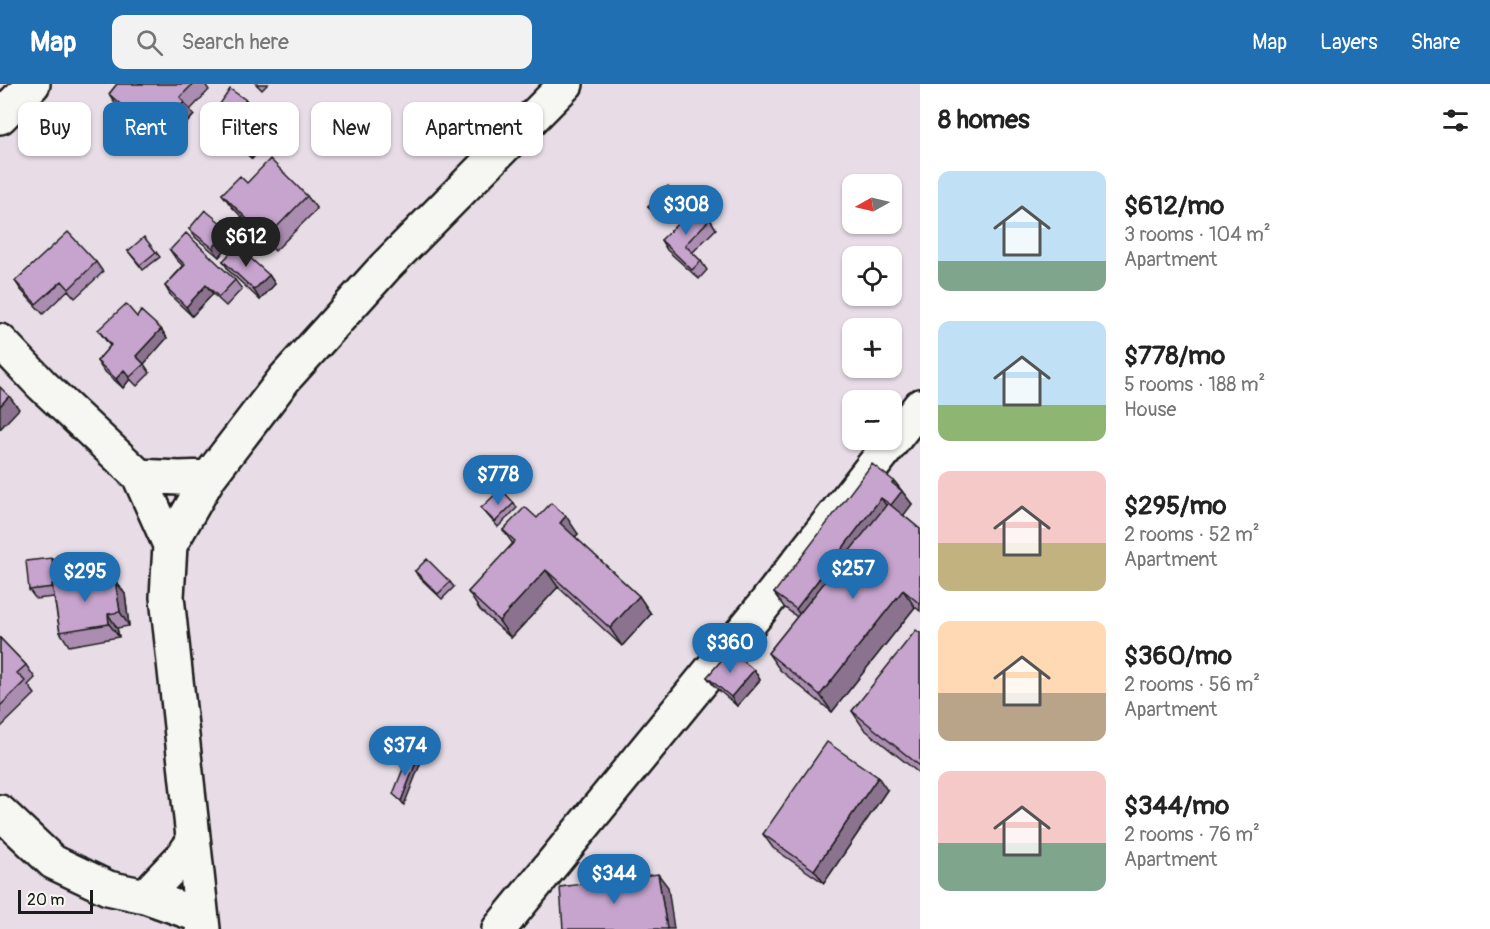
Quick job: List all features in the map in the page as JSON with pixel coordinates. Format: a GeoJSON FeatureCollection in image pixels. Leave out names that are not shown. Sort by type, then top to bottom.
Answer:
{"type":"FeatureCollection","features":[{"type":"Feature","properties":{"kind":"street"},"geometry":{"type":"LineString","coordinates":[[0,117],[33,84]]}},
{"type":"Feature","properties":{"kind":"street"},"geometry":{"type":"LineString","coordinates":[[202,922],[167,597],[170,545],[209,477],[285,378],[386,267],[566,84]]}},
{"type":"Feature","properties":{"kind":"street"},"geometry":{"type":"LineString","coordinates":[[0,341],[42,385],[139,476],[170,545]]}},
{"type":"Feature","properties":{"kind":"street"},"geometry":{"type":"LineString","coordinates":[[501,928],[760,609],[920,406]]}},
{"type":"Feature","properties":{"kind":"street"},"geometry":{"type":"LineString","coordinates":[[139,476],[209,477]]}},
{"type":"Feature","properties":{"kind":"street"},"geometry":{"type":"LineString","coordinates":[[0,812],[53,862],[108,888],[145,896],[202,922]]}},
{"type":"Feature","properties":{"kind":"street"},"geometry":{"type":"LineString","coordinates":[[145,896],[194,842]]}},
{"type":"Feature","properties":{"kind":"building"},"geometry":{"type":"Polygon","coordinates":[[[117,84],[193,84],[180,97],[184,102],[118,102],[109,94],[117,84]]]}},
{"type":"Feature","properties":{"kind":"building"},"geometry":{"type":"Polygon","coordinates":[[[230,89],[246,100],[245,102],[221,102],[230,89]]]}},
{"type":"Feature","properties":{"kind":"building"},"geometry":{"type":"Polygon","coordinates":[[[270,159],[307,196],[266,238],[222,194],[240,176],[247,183],[270,159]]]}},
{"type":"Feature","properties":{"kind":"building"},"geometry":{"type":"Polygon","coordinates":[[[668,186],[678,196],[659,216],[648,207],[668,186]]]}},
{"type":"Feature","properties":{"kind":"building"},"geometry":{"type":"Polygon","coordinates":[[[696,206],[710,219],[685,245],[701,261],[692,270],[661,240],[696,206]]]}},
{"type":"Feature","properties":{"kind":"building"},"geometry":{"type":"Polygon","coordinates":[[[205,210],[228,229],[213,248],[189,229],[205,210]]]}},
{"type":"Feature","properties":{"kind":"building"},"geometry":{"type":"Polygon","coordinates":[[[68,232],[96,262],[69,289],[62,281],[36,304],[15,281],[68,232]]]}},
{"type":"Feature","properties":{"kind":"building"},"geometry":{"type":"Polygon","coordinates":[[[186,233],[235,280],[219,297],[206,285],[186,307],[165,286],[185,265],[170,250],[186,233]]]}},
{"type":"Feature","properties":{"kind":"building"},"geometry":{"type":"Polygon","coordinates":[[[144,237],[156,252],[140,265],[128,251],[144,237]]]}},
{"type":"Feature","properties":{"kind":"building"},"geometry":{"type":"Polygon","coordinates":[[[237,246],[269,275],[254,290],[223,261],[237,246]]]}},
{"type":"Feature","properties":{"kind":"building"},"geometry":{"type":"Polygon","coordinates":[[[126,304],[137,317],[141,311],[161,329],[136,356],[144,364],[130,377],[124,370],[116,379],[97,361],[111,345],[98,330],[126,304]]]}},
{"type":"Feature","properties":{"kind":"building"},"geometry":{"type":"Polygon","coordinates":[[[0,387],[9,396],[0,406],[0,387]]]}},
{"type":"Feature","properties":{"kind":"building"},"geometry":{"type":"Polygon","coordinates":[[[872,464],[894,481],[892,483],[902,491],[891,505],[881,498],[796,609],[774,593],[872,464]]]}},
{"type":"Feature","properties":{"kind":"building"},"geometry":{"type":"Polygon","coordinates":[[[501,489],[514,503],[495,522],[481,508],[501,489]]]}},
{"type":"Feature","properties":{"kind":"building"},"geometry":{"type":"Polygon","coordinates":[[[551,503],[566,516],[560,523],[639,596],[610,628],[546,570],[499,621],[468,592],[515,541],[503,530],[525,507],[537,518],[551,503]]]}},
{"type":"Feature","properties":{"kind":"building"},"geometry":{"type":"Polygon","coordinates":[[[888,503],[920,529],[920,604],[903,590],[820,695],[768,653],[888,503]]]}},
{"type":"Feature","properties":{"kind":"building"},"geometry":{"type":"Polygon","coordinates":[[[52,558],[55,584],[52,584],[53,587],[29,590],[26,561],[52,558]]]}},
{"type":"Feature","properties":{"kind":"building"},"geometry":{"type":"Polygon","coordinates":[[[427,559],[450,582],[438,594],[415,571],[427,559]]]}},
{"type":"Feature","properties":{"kind":"building"},"geometry":{"type":"Polygon","coordinates":[[[101,576],[102,582],[115,580],[120,612],[108,614],[109,624],[60,632],[52,584],[101,576]]]}},
{"type":"Feature","properties":{"kind":"building"},"geometry":{"type":"Polygon","coordinates":[[[916,630],[920,633],[920,766],[852,711],[916,630]]]}},
{"type":"Feature","properties":{"kind":"building"},"geometry":{"type":"Polygon","coordinates":[[[0,638],[26,665],[17,673],[25,681],[0,706],[0,638]]]}},
{"type":"Feature","properties":{"kind":"building"},"geometry":{"type":"Polygon","coordinates":[[[730,650],[754,670],[731,697],[707,677],[730,650]]]}},
{"type":"Feature","properties":{"kind":"building"},"geometry":{"type":"Polygon","coordinates":[[[827,742],[878,777],[814,870],[763,834],[827,742]]]}},
{"type":"Feature","properties":{"kind":"building"},"geometry":{"type":"Polygon","coordinates":[[[409,754],[418,757],[401,801],[393,794],[409,754]]]}},
{"type":"Feature","properties":{"kind":"building"},"geometry":{"type":"Polygon","coordinates":[[[658,874],[667,929],[563,929],[560,887],[658,874]]]}}]}
